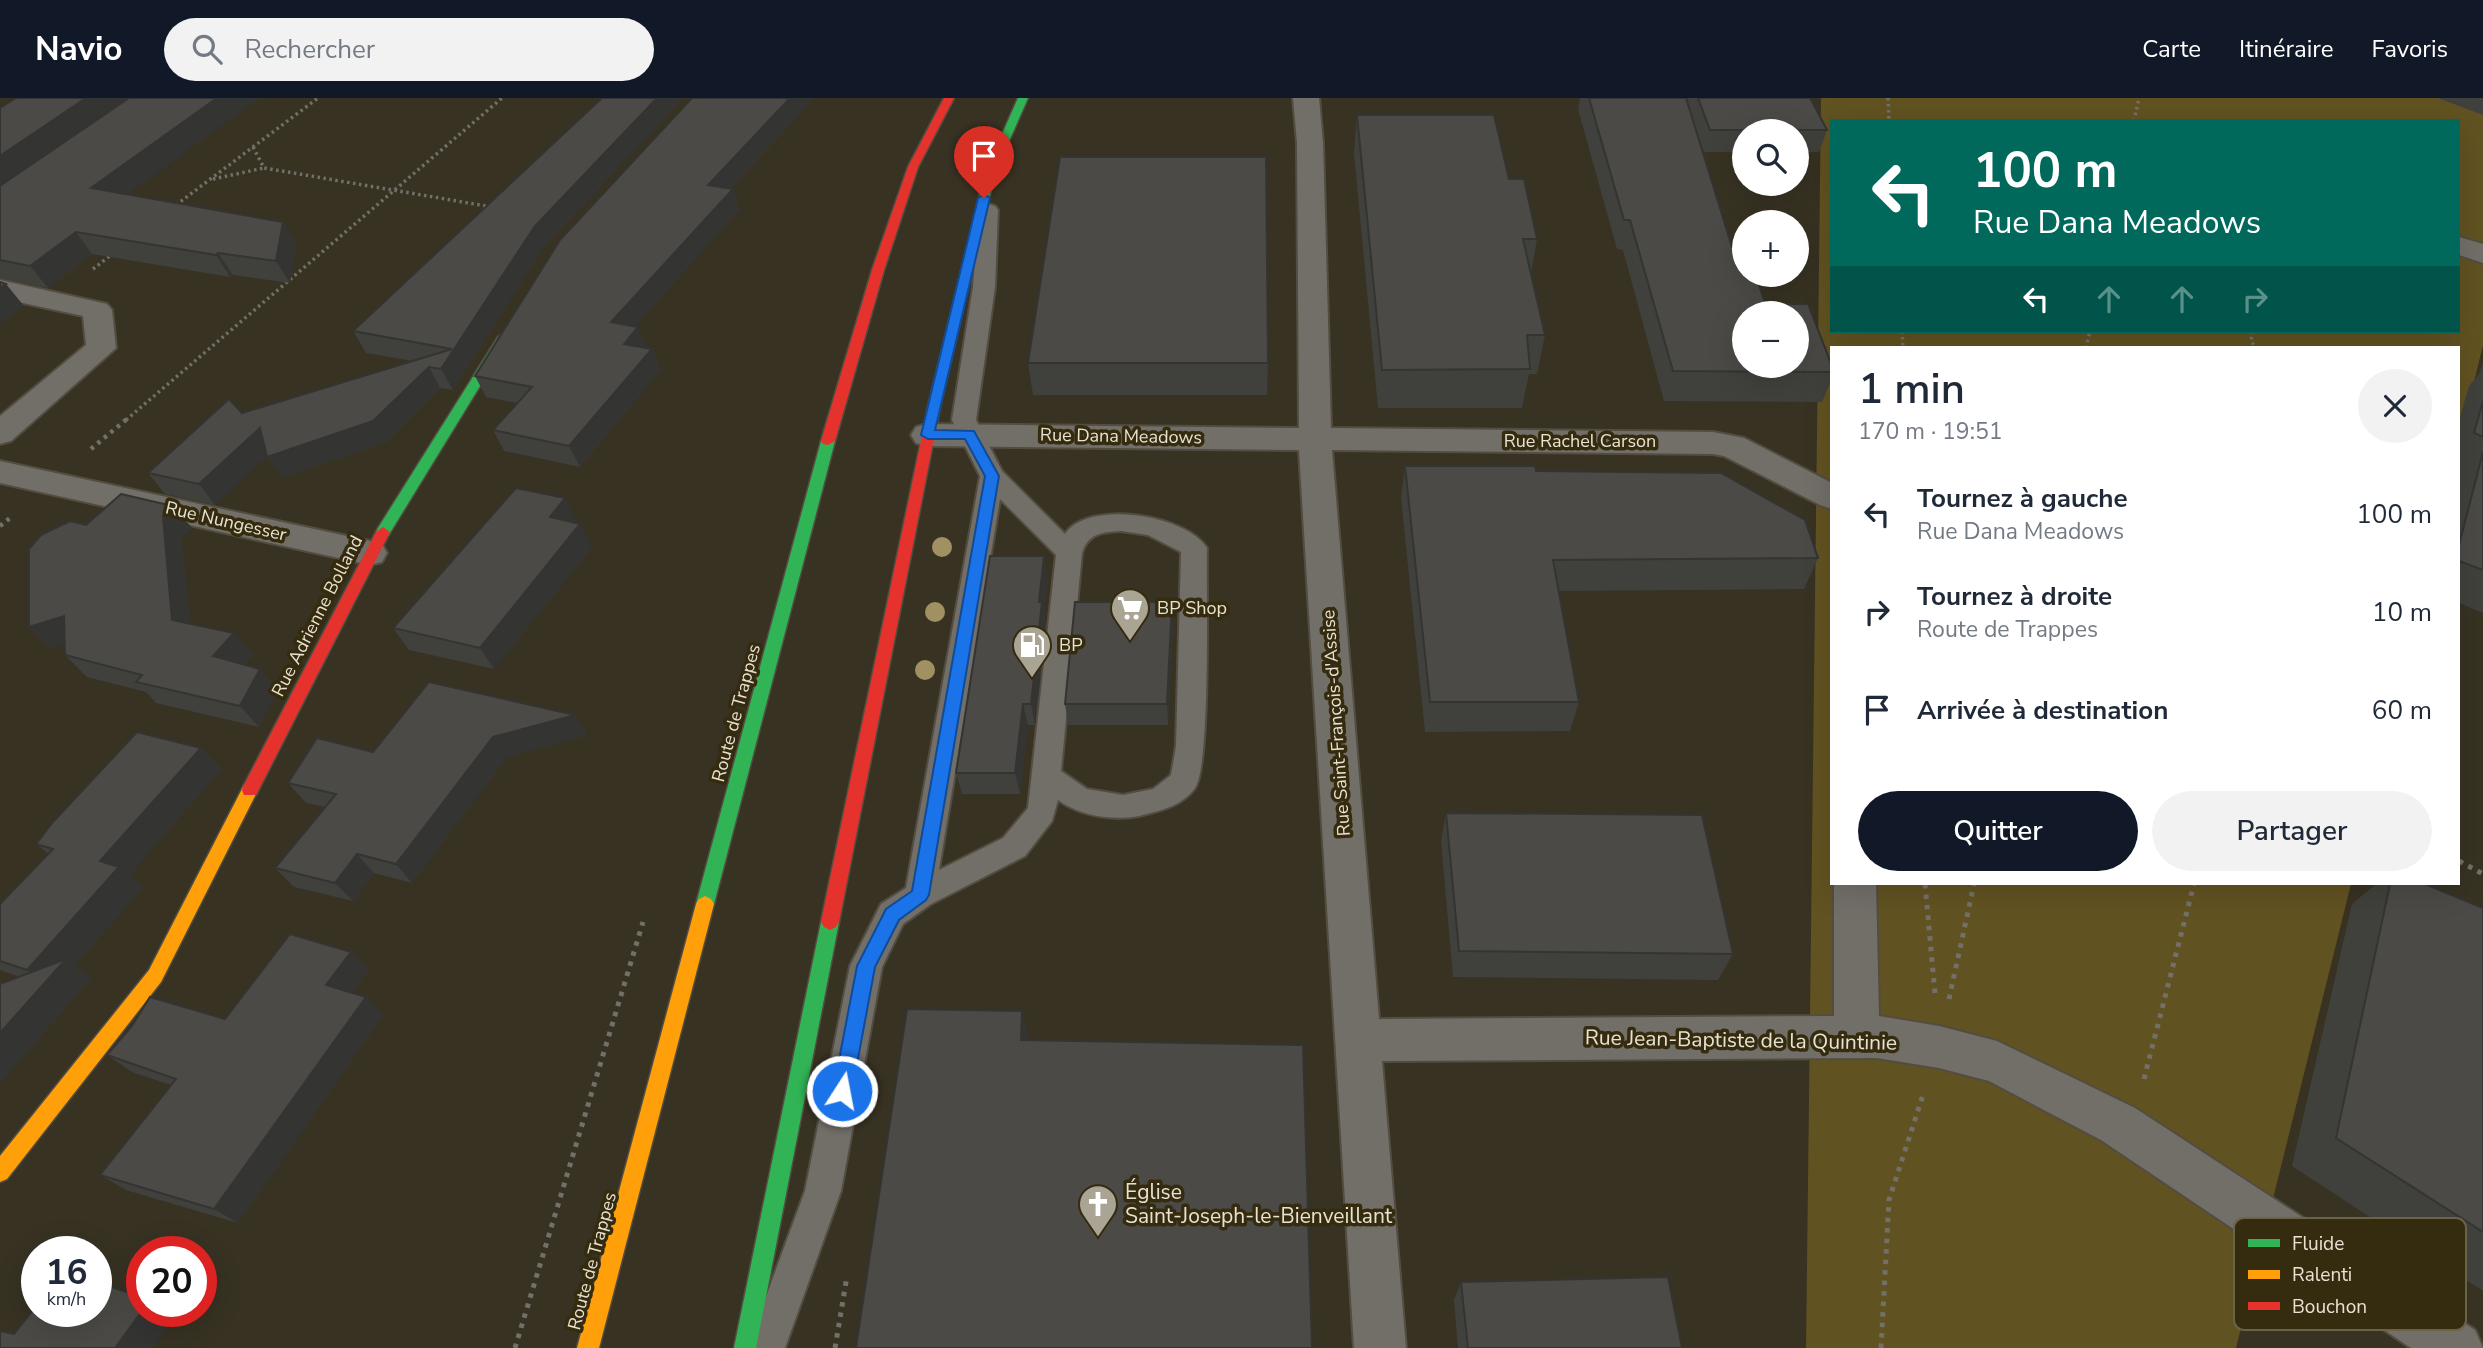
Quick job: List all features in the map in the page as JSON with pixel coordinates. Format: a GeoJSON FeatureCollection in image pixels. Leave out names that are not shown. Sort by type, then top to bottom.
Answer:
{"type":"FeatureCollection","features":[{"type":"Feature","properties":{"kind":"main road","name":"Route de Trappes"},"geometry":{"type":"LineString","coordinates":[[588,1348],[821,463],[878,270],[913,167],[949,98]]}},
{"type":"Feature","properties":{"kind":"main road"},"geometry":{"type":"LineString","coordinates":[[746,1348],[928,435],[990,173],[1023,98]]}},
{"type":"Feature","properties":{"kind":"main road","name":"Rue Adrienne Bolland"},"geometry":{"type":"LineString","coordinates":[[0,1172],[155,976],[370,553],[513,324]]}},
{"type":"Feature","properties":{"kind":"street","name":"Rue Saint-François-d'Assise"},"geometry":{"type":"LineString","coordinates":[[1306,98],[1310,143],[1315,440],[1380,1348]]}},
{"type":"Feature","properties":{"kind":"street"},"geometry":{"type":"LineString","coordinates":[[2460,245],[2483,254]]}},
{"type":"Feature","properties":{"kind":"street"},"geometry":{"type":"LineString","coordinates":[[0,289],[97,310],[101,348],[0,433]]}},
{"type":"Feature","properties":{"kind":"street","name":"Rue Dana Meadows"},"geometry":{"type":"LineString","coordinates":[[928,435],[1315,440]]}},
{"type":"Feature","properties":{"kind":"street","name":"Rue Rachel Carson"},"geometry":{"type":"LineString","coordinates":[[1315,440],[1713,443],[1732,446],[1830,496]]}},
{"type":"Feature","properties":{"kind":"street","name":"Rue Nungesser"},"geometry":{"type":"LineString","coordinates":[[0,472],[370,553]]}},
{"type":"Feature","properties":{"kind":"street"},"geometry":{"type":"LineString","coordinates":[[1855,885],[1857,1037]]}},
{"type":"Feature","properties":{"kind":"street","name":"Rue Jean-Baptiste de la Quintinie"},"geometry":{"type":"LineString","coordinates":[[1360,1040],[1877,1037],[1939,1046],[1997,1062],[2118,1124],[2260,1218]]}},
{"type":"Feature","properties":{"kind":"street","name":"Rue Jean-Baptiste de la Quintinie"},"geometry":{"type":"LineString","coordinates":[[2430,1330],[2457,1348]]}},
{"type":"Feature","properties":{"kind":"lane"},"geometry":{"type":"LineString","coordinates":[[990,173],[984,287],[964,420],[992,476],[1069,553]]}},
{"type":"Feature","properties":{"kind":"lane"},"geometry":{"type":"LineString","coordinates":[[920,895],[992,476]]}},
{"type":"Feature","properties":{"kind":"lane"},"geometry":{"type":"LineString","coordinates":[[766,1348],[823,1191],[866,966],[892,914],[920,895],[1014,847],[1042,812],[1069,553],[1077,534],[1102,522],[1152,526],[1179,536],[1194,548],[1190,746],[1184,781],[1161,799],[1123,807],[1080,800],[1046,776]]}},
{"type":"Feature","properties":{"kind":"path"},"geometry":{"type":"LineString","coordinates":[[168,212],[318,98]]}},
{"type":"Feature","properties":{"kind":"path"},"geometry":{"type":"LineString","coordinates":[[0,526],[237,321],[502,98]]}},
{"type":"Feature","properties":{"kind":"path"},"geometry":{"type":"LineString","coordinates":[[1888,98],[1889,119]]}},
{"type":"Feature","properties":{"kind":"path"},"geometry":{"type":"LineString","coordinates":[[2134,119],[2139,98]]}},
{"type":"Feature","properties":{"kind":"path"},"geometry":{"type":"LineString","coordinates":[[253,147],[264,168]]}},
{"type":"Feature","properties":{"kind":"path"},"geometry":{"type":"LineString","coordinates":[[211,179],[264,168],[504,209]]}},
{"type":"Feature","properties":{"kind":"path"},"geometry":{"type":"LineString","coordinates":[[52,300],[115,252]]}},
{"type":"Feature","properties":{"kind":"path"},"geometry":{"type":"LineString","coordinates":[[2460,862],[2483,874]]}},
{"type":"Feature","properties":{"kind":"path"},"geometry":{"type":"LineString","coordinates":[[1925,885],[1939,1046]]}},
{"type":"Feature","properties":{"kind":"path"},"geometry":{"type":"LineString","coordinates":[[1881,1348],[1889,1200],[1939,1046],[1973,885]]}},
{"type":"Feature","properties":{"kind":"path"},"geometry":{"type":"LineString","coordinates":[[2118,1124],[2140,1091],[2152,1056],[2194,885]]}},
{"type":"Feature","properties":{"kind":"shaded area"},"geometry":{"type":"Polygon","coordinates":[[[1821,98],[2483,98],[2483,345],[2460,440],[2460,346],[1830,346],[1830,885],[2351,885],[2268,1218],[2234,1218],[2234,1330],[2240,1330],[2236,1348],[1806,1348],[1821,98]]]}},
{"type":"Feature","properties":{"kind":"building"},"geometry":{"type":"Polygon","coordinates":[[[16,98],[86,98],[0,156],[0,108],[16,98]]]}},
{"type":"Feature","properties":{"kind":"building"},"geometry":{"type":"Polygon","coordinates":[[[129,98],[217,98],[91,188],[283,222],[276,261],[218,253],[216,255],[76,232],[30,266],[0,260],[0,186],[129,98]]]}},
{"type":"Feature","properties":{"kind":"building"},"geometry":{"type":"Polygon","coordinates":[[[602,98],[657,98],[535,226],[441,369],[429,367],[373,421],[267,457],[260,428],[199,484],[148,473],[229,399],[242,413],[452,349],[353,331],[602,98]]]}},
{"type":"Feature","properties":{"kind":"building"},"geometry":{"type":"Polygon","coordinates":[[[692,98],[790,98],[708,185],[733,189],[611,322],[638,327],[624,344],[652,349],[569,446],[493,430],[532,387],[475,376],[560,240],[692,98]]]}},
{"type":"Feature","properties":{"kind":"building"},"geometry":{"type":"Polygon","coordinates":[[[1589,98],[1686,98],[1732,247],[1732,287],[1760,287],[1764,301],[1732,301],[1732,371],[1673,371],[1630,220],[1624,220],[1589,98]]]}},
{"type":"Feature","properties":{"kind":"building"},"geometry":{"type":"Polygon","coordinates":[[[1698,98],[1810,98],[1827,130],[1809,130],[1809,119],[1732,119],[1732,130],[1710,130],[1698,98]]]}},
{"type":"Feature","properties":{"kind":"building"},"geometry":{"type":"Polygon","coordinates":[[[1357,115],[1494,115],[1509,179],[1524,179],[1537,239],[1523,239],[1545,335],[1527,335],[1530,369],[1382,370],[1357,115]]]}},
{"type":"Feature","properties":{"kind":"building"},"geometry":{"type":"Polygon","coordinates":[[[1060,157],[1266,157],[1268,363],[1028,363],[1060,157]]]}},
{"type":"Feature","properties":{"kind":"building"},"geometry":{"type":"Polygon","coordinates":[[[1809,307],[1830,361],[1830,372],[1809,372],[1809,307]]]}},
{"type":"Feature","properties":{"kind":"building"},"geometry":{"type":"Polygon","coordinates":[[[2483,401],[2483,437],[2474,433],[2483,401]]]}},
{"type":"Feature","properties":{"kind":"building"},"geometry":{"type":"Polygon","coordinates":[[[2483,452],[2483,570],[2460,561],[2460,541],[2483,452]]]}},
{"type":"Feature","properties":{"kind":"building"},"geometry":{"type":"Polygon","coordinates":[[[1405,466],[1535,466],[1536,471],[1721,473],[1805,520],[1818,558],[1553,560],[1579,702],[1430,702],[1405,466]]]}},
{"type":"Feature","properties":{"kind":"building"},"geometry":{"type":"Polygon","coordinates":[[[516,488],[565,498],[550,517],[580,524],[480,648],[393,628],[516,488]]]}},
{"type":"Feature","properties":{"kind":"building"},"geometry":{"type":"Polygon","coordinates":[[[121,494],[173,506],[163,516],[172,620],[234,633],[213,656],[260,669],[240,706],[136,682],[142,675],[65,655],[64,616],[29,627],[29,549],[41,535],[70,521],[86,525],[121,494]]]}},
{"type":"Feature","properties":{"kind":"building","name":"BP"},"geometry":{"type":"Polygon","coordinates":[[[990,556],[1044,556],[1031,704],[1023,704],[1015,773],[956,773],[990,556]]]}},
{"type":"Feature","properties":{"kind":"building","name":"BP Shop"},"geometry":{"type":"Polygon","coordinates":[[[1075,602],[1172,602],[1167,704],[1065,704],[1075,602]]]}},
{"type":"Feature","properties":{"kind":"building"},"geometry":{"type":"Polygon","coordinates":[[[429,682],[575,715],[493,737],[396,864],[357,854],[335,883],[275,868],[336,794],[288,783],[317,738],[373,752],[429,682]]]}},
{"type":"Feature","properties":{"kind":"building"},"geometry":{"type":"Polygon","coordinates":[[[137,732],[201,748],[100,861],[119,867],[27,970],[0,961],[0,904],[53,849],[36,844],[53,822],[137,732]]]}},
{"type":"Feature","properties":{"kind":"building"},"geometry":{"type":"Polygon","coordinates":[[[1446,813],[1702,815],[1733,954],[1459,951],[1446,813]]]}},
{"type":"Feature","properties":{"kind":"building"},"geometry":{"type":"Polygon","coordinates":[[[2390,885],[2427,885],[2483,908],[2483,1232],[2466,1221],[2466,1218],[2461,1218],[2336,1138],[2390,885]]]}},
{"type":"Feature","properties":{"kind":"building"},"geometry":{"type":"Polygon","coordinates":[[[290,934],[351,952],[326,985],[366,997],[214,1209],[100,1175],[176,1079],[107,1055],[132,1026],[150,997],[225,1019],[290,934]]]}},
{"type":"Feature","properties":{"kind":"building"},"geometry":{"type":"Polygon","coordinates":[[[66,959],[0,1033],[0,984],[66,959]]]}},
{"type":"Feature","properties":{"kind":"building","name":"Église Saint-Joseph-le-Bienveillant"},"geometry":{"type":"Polygon","coordinates":[[[907,1009],[1022,1011],[1021,1040],[1303,1045],[1312,1348],[856,1348],[907,1009]]]}},
{"type":"Feature","properties":{"kind":"building"},"geometry":{"type":"Polygon","coordinates":[[[1668,1277],[1682,1348],[1468,1348],[1461,1282],[1668,1277]]]}},
{"type":"Feature","properties":{"kind":"building"},"geometry":{"type":"Polygon","coordinates":[[[112,1287],[126,1292],[126,1327],[130,1327],[115,1348],[0,1348],[0,1331],[14,1334],[21,1325],[112,1327],[112,1287]]]}},
{"type":"Feature","properties":{"kind":"traffic: fast"},"geometry":{"type":"LineString","coordinates":[[934,407],[990,173],[1023,98]]}},
{"type":"Feature","properties":{"kind":"traffic: fast"},"geometry":{"type":"LineString","coordinates":[[383,532],[504,337]]}},
{"type":"Feature","properties":{"kind":"traffic: fast"},"geometry":{"type":"LineString","coordinates":[[705,904],[828,441]]}},
{"type":"Feature","properties":{"kind":"traffic: fast"},"geometry":{"type":"LineString","coordinates":[[745,1348],[830,922]]}},
{"type":"Feature","properties":{"kind":"traffic: slow"},"geometry":{"type":"LineString","coordinates":[[0,1172],[155,976],[250,790]]}},
{"type":"Feature","properties":{"kind":"traffic: slow"},"geometry":{"type":"LineString","coordinates":[[588,1348],[705,904]]}},
{"type":"Feature","properties":{"kind":"traffic: jam"},"geometry":{"type":"LineString","coordinates":[[828,441],[878,270],[913,167],[949,98]]}},
{"type":"Feature","properties":{"kind":"traffic: jam"},"geometry":{"type":"LineString","coordinates":[[830,922],[934,407]]}},
{"type":"Feature","properties":{"kind":"traffic: jam"},"geometry":{"type":"LineString","coordinates":[[250,790],[383,532]]}},
{"type":"Feature","properties":{"kind":"place","name":"BP Shop"},"geometry":{"type":"Point","coordinates":[1130,642]}},
{"type":"Feature","properties":{"kind":"place","name":"BP"},"geometry":{"type":"Point","coordinates":[1032,679]}},
{"type":"Feature","properties":{"kind":"place","name":"Église Saint-Joseph-le-Bienveillant"},"geometry":{"type":"Point","coordinates":[1098,1238]}},
{"type":"Feature","properties":{"kind":"route"},"geometry":{"type":"LineString","coordinates":[[842,1091],[866,966],[892,914],[920,895],[992,476],[969,434],[928,435],[984,198]]}}]}
